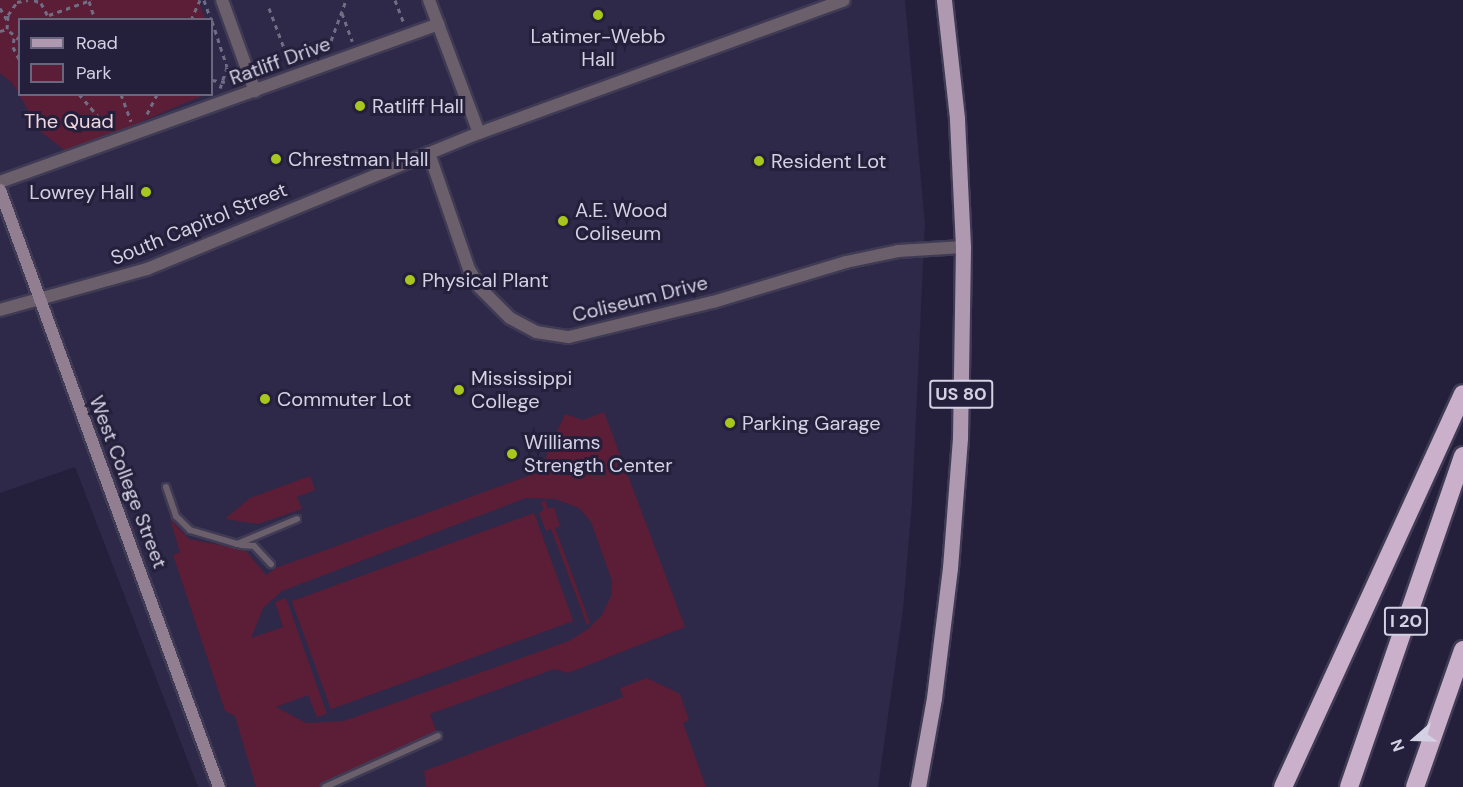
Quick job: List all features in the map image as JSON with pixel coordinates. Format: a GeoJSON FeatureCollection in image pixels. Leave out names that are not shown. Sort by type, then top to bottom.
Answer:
{"type":"FeatureCollection","features":[{"type":"Feature","properties":{"kind":"highway"},"geometry":{"type":"LineString","coordinates":[[1283,787],[1463,394]]}},
{"type":"Feature","properties":{"kind":"highway","name":"I 20"},"geometry":{"type":"LineString","coordinates":[[1348,787],[1463,456]]}},
{"type":"Feature","properties":{"kind":"highway"},"geometry":{"type":"LineString","coordinates":[[1415,787],[1463,650]]}},
{"type":"Feature","properties":{"kind":"main road","name":"US 80"},"geometry":{"type":"LineString","coordinates":[[918,787],[934,698],[950,568],[960,438],[963,247],[957,118],[944,0]]}},
{"type":"Feature","properties":{"kind":"street"},"geometry":{"type":"LineString","coordinates":[[222,0],[255,91]]}},
{"type":"Feature","properties":{"kind":"street"},"geometry":{"type":"LineString","coordinates":[[429,0],[480,133]]}},
{"type":"Feature","properties":{"kind":"street","name":"South Capitol Street"},"geometry":{"type":"LineString","coordinates":[[0,310],[37,297],[73,292],[147,269],[480,133],[844,0]]}},
{"type":"Feature","properties":{"kind":"street","name":"Ratliff Drive"},"geometry":{"type":"LineString","coordinates":[[0,182],[438,24]]}},
{"type":"Feature","properties":{"kind":"street","name":"Coliseum Drive"},"geometry":{"type":"LineString","coordinates":[[429,153],[469,269],[480,288],[510,318],[536,332],[569,337],[713,302],[857,260],[898,251],[963,247]]}},
{"type":"Feature","properties":{"kind":"street","name":"West College Street"},"geometry":{"type":"LineString","coordinates":[[0,190],[37,297],[219,787]]}},
{"type":"Feature","properties":{"kind":"lane"},"geometry":{"type":"LineString","coordinates":[[166,487],[176,516],[190,530],[237,544],[254,546],[271,564]]}},
{"type":"Feature","properties":{"kind":"lane"},"geometry":{"type":"LineString","coordinates":[[237,544],[297,519]]}},
{"type":"Feature","properties":{"kind":"lane"},"geometry":{"type":"LineString","coordinates":[[325,787],[438,736]]}},
{"type":"Feature","properties":{"kind":"path"},"geometry":{"type":"LineString","coordinates":[[18,40],[7,29],[7,21],[17,2],[28,0]]}},
{"type":"Feature","properties":{"kind":"path"},"geometry":{"type":"LineString","coordinates":[[34,0],[43,1],[49,17],[89,0],[94,18]]}},
{"type":"Feature","properties":{"kind":"path"},"geometry":{"type":"LineString","coordinates":[[192,18],[202,0]]}},
{"type":"Feature","properties":{"kind":"path"},"geometry":{"type":"LineString","coordinates":[[202,0],[210,18]]}},
{"type":"Feature","properties":{"kind":"path"},"geometry":{"type":"LineString","coordinates":[[326,56],[346,0]]}},
{"type":"Feature","properties":{"kind":"path"},"geometry":{"type":"LineString","coordinates":[[0,8],[7,21]]}},
{"type":"Feature","properties":{"kind":"path"},"geometry":{"type":"LineString","coordinates":[[270,8],[292,69]]}},
{"type":"Feature","properties":{"kind":"path"},"geometry":{"type":"LineString","coordinates":[[342,11],[354,46]]}},
{"type":"Feature","properties":{"kind":"path"},"geometry":{"type":"LineString","coordinates":[[213,26],[227,67],[225,82],[213,80]]}},
{"type":"Feature","properties":{"kind":"path"},"geometry":{"type":"LineString","coordinates":[[0,31],[7,29]]}},
{"type":"Feature","properties":{"kind":"path"},"geometry":{"type":"LineString","coordinates":[[14,38],[13,47],[18,57]]}},
{"type":"Feature","properties":{"kind":"path"},"geometry":{"type":"LineString","coordinates":[[81,96],[100,121],[125,137]]}},
{"type":"Feature","properties":{"kind":"path"},"geometry":{"type":"LineString","coordinates":[[122,96],[132,124]]}},
{"type":"Feature","properties":{"kind":"shaded area","name":"Mississippi College"},"geometry":{"type":"Polygon","coordinates":[[[0,0],[905,0],[925,224],[912,502],[903,610],[878,787],[198,787],[75,467],[0,493],[0,0]]]}},
{"type":"Feature","properties":{"kind":"green space","name":"The Quad"},"geometry":{"type":"Polygon","coordinates":[[[0,0],[198,0],[205,18],[18,18],[18,93],[13,84],[0,73],[0,0]]]}},
{"type":"Feature","properties":{"kind":"green space","name":"The Quad"},"geometry":{"type":"Polygon","coordinates":[[[20,96],[202,96],[96,141],[64,150],[40,131],[20,96]]]}},
{"type":"Feature","properties":{"kind":"green space"},"geometry":{"type":"Polygon","coordinates":[[[604,412],[685,627],[568,673],[554,669],[430,714],[438,736],[325,787],[256,787],[235,716],[225,711],[173,555],[180,552],[170,519],[189,539],[245,550],[266,575],[276,568],[539,472],[565,414],[583,420],[604,412]],[[526,498],[282,591],[263,608],[251,638],[283,627],[275,602],[286,598],[327,714],[317,717],[308,695],[276,707],[306,723],[344,721],[569,641],[588,629],[602,615],[611,596],[612,581],[591,522],[579,508],[555,499],[526,498]]]}},
{"type":"Feature","properties":{"kind":"green space"},"geometry":{"type":"Polygon","coordinates":[[[310,476],[315,490],[297,497],[302,509],[258,524],[225,519],[250,498],[310,476]]]}},
{"type":"Feature","properties":{"kind":"green space"},"geometry":{"type":"Polygon","coordinates":[[[545,500],[548,509],[554,507],[560,526],[555,528],[590,623],[587,625],[551,529],[546,531],[539,513],[544,510],[541,502],[545,500]]]}},
{"type":"Feature","properties":{"kind":"green space"},"geometry":{"type":"Polygon","coordinates":[[[534,513],[573,621],[331,709],[292,601],[534,513]]]}},
{"type":"Feature","properties":{"kind":"green space"},"geometry":{"type":"Polygon","coordinates":[[[647,678],[680,694],[689,720],[683,723],[706,787],[426,787],[424,771],[623,697],[620,688],[647,678]]]}},
{"type":"Feature","properties":{"kind":"place","name":"Latimer-Webb Hall"},"geometry":{"type":"Point","coordinates":[598,15]}},
{"type":"Feature","properties":{"kind":"place","name":"Ratliff Hall"},"geometry":{"type":"Point","coordinates":[360,106]}},
{"type":"Feature","properties":{"kind":"place","name":"Chrestman Hall"},"geometry":{"type":"Point","coordinates":[276,159]}},
{"type":"Feature","properties":{"kind":"place","name":"Resident Lot"},"geometry":{"type":"Point","coordinates":[759,161]}},
{"type":"Feature","properties":{"kind":"place","name":"Lowrey Hall"},"geometry":{"type":"Point","coordinates":[146,192]}},
{"type":"Feature","properties":{"kind":"place","name":"A.E. Wood Coliseum"},"geometry":{"type":"Point","coordinates":[563,221]}},
{"type":"Feature","properties":{"kind":"place","name":"Physical Plant"},"geometry":{"type":"Point","coordinates":[410,280]}},
{"type":"Feature","properties":{"kind":"place","name":"Mississippi College"},"geometry":{"type":"Point","coordinates":[459,390]}},
{"type":"Feature","properties":{"kind":"place","name":"Commuter Lot"},"geometry":{"type":"Point","coordinates":[265,399]}},
{"type":"Feature","properties":{"kind":"place","name":"Parking Garage"},"geometry":{"type":"Point","coordinates":[730,423]}},
{"type":"Feature","properties":{"kind":"place","name":"Williams Strength Center"},"geometry":{"type":"Point","coordinates":[512,454]}}]}
